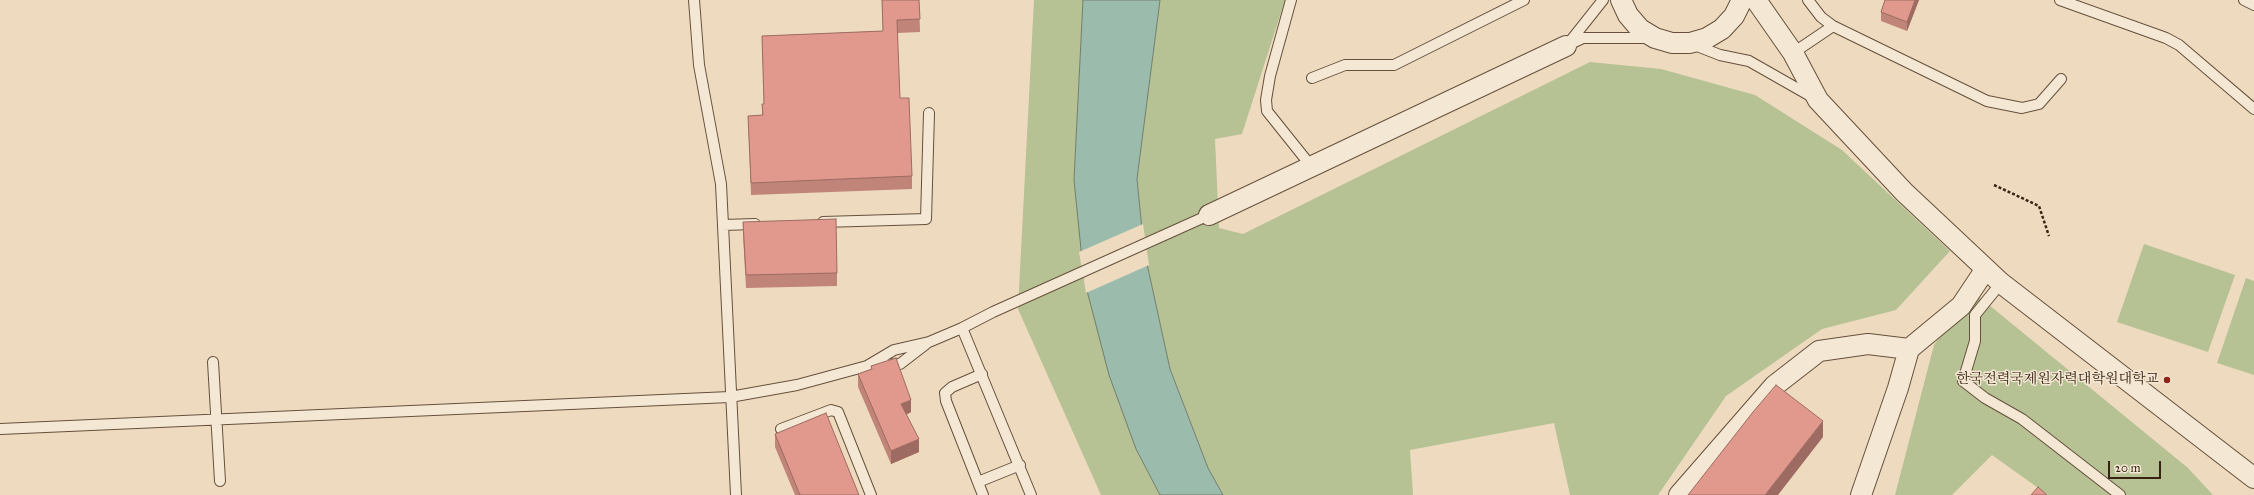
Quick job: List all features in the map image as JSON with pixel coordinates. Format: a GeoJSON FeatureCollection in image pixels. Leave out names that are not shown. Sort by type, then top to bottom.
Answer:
{"type":"FeatureCollection","features":[{"type":"Feature","properties":{"kind":"street"},"geometry":{"type":"LineString","coordinates":[[1621,0],[1628,15],[1640,28],[1655,38],[1672,43],[1690,44],[1707,38],[1722,29],[1734,16],[1742,0]]}},
{"type":"Feature","properties":{"kind":"street"},"geometry":{"type":"LineString","coordinates":[[1756,0],[1793,53],[1818,100],[1904,192],[1985,270],[2254,478]]}},
{"type":"Feature","properties":{"kind":"street"},"geometry":{"type":"LineString","coordinates":[[1209,215],[1566,46]]}},
{"type":"Feature","properties":{"kind":"street"},"geometry":{"type":"LineString","coordinates":[[1861,495],[1898,388],[1909,349],[1961,306],[1985,270]]}},
{"type":"Feature","properties":{"kind":"street"},"geometry":{"type":"LineString","coordinates":[[1679,495],[1774,386],[1819,352],[1868,344],[1909,349]]}},
{"type":"Feature","properties":{"kind":"lane"},"geometry":{"type":"LineString","coordinates":[[694,0],[699,65],[722,184],[730,397],[736,495]]}},
{"type":"Feature","properties":{"kind":"lane"},"geometry":{"type":"LineString","coordinates":[[1291,0],[1270,76],[1266,100],[1267,111],[1311,166]]}},
{"type":"Feature","properties":{"kind":"lane"},"geometry":{"type":"LineString","coordinates":[[1312,78],[1345,66],[1394,66],[1524,0]]}},
{"type":"Feature","properties":{"kind":"lane"},"geometry":{"type":"LineString","coordinates":[[1566,46],[1603,0]]}},
{"type":"Feature","properties":{"kind":"lane"},"geometry":{"type":"LineString","coordinates":[[1808,0],[1821,17],[1833,26],[1987,101],[2022,108],[2039,104],[2061,79]]}},
{"type":"Feature","properties":{"kind":"lane"},"geometry":{"type":"LineString","coordinates":[[2060,0],[2166,38],[2179,45],[2254,109]]}},
{"type":"Feature","properties":{"kind":"lane"},"geometry":{"type":"LineString","coordinates":[[2244,0],[2254,5]]}},
{"type":"Feature","properties":{"kind":"lane"},"geometry":{"type":"LineString","coordinates":[[1793,53],[1833,26]]}},
{"type":"Feature","properties":{"kind":"lane"},"geometry":{"type":"LineString","coordinates":[[1566,46],[1583,38],[1655,38]]}},
{"type":"Feature","properties":{"kind":"lane"},"geometry":{"type":"LineString","coordinates":[[1690,44],[1720,55],[1749,61],[1818,100]]}},
{"type":"Feature","properties":{"kind":"lane"},"geometry":{"type":"LineString","coordinates":[[809,223],[926,219],[929,113]]}},
{"type":"Feature","properties":{"kind":"lane"},"geometry":{"type":"LineString","coordinates":[[867,366],[894,350],[929,342],[962,328],[993,312],[1209,215]]}},
{"type":"Feature","properties":{"kind":"lane"},"geometry":{"type":"LineString","coordinates":[[723,225],[762,224]]}},
{"type":"Feature","properties":{"kind":"lane"},"geometry":{"type":"LineString","coordinates":[[2001,283],[1975,315],[1975,341],[1963,381],[1985,398],[2022,419],[2120,495]]}},
{"type":"Feature","properties":{"kind":"lane"},"geometry":{"type":"LineString","coordinates":[[962,328],[1020,465],[1031,495]]}},
{"type":"Feature","properties":{"kind":"lane"},"geometry":{"type":"LineString","coordinates":[[0,429],[216,421],[730,397],[797,385],[867,366],[900,364],[929,342]]}},
{"type":"Feature","properties":{"kind":"lane"},"geometry":{"type":"LineString","coordinates":[[213,362],[220,481]]}},
{"type":"Feature","properties":{"kind":"lane"},"geometry":{"type":"LineString","coordinates":[[982,374],[952,387],[945,393],[946,401],[983,495]]}},
{"type":"Feature","properties":{"kind":"lane"},"geometry":{"type":"LineString","coordinates":[[781,429],[831,410],[838,412],[871,495]]}},
{"type":"Feature","properties":{"kind":"lane"},"geometry":{"type":"LineString","coordinates":[[978,482],[1020,465]]}},
{"type":"Feature","properties":{"kind":"path"},"geometry":{"type":"LineString","coordinates":[[1994,185],[2039,206],[2049,236]]}},
{"type":"Feature","properties":{"kind":"shaded area"},"geometry":{"type":"Polygon","coordinates":[[[1034,0],[1083,0],[1074,180],[1136,449],[1160,495],[1101,495],[1018,309],[1034,0]]]}},
{"type":"Feature","properties":{"kind":"shaded area"},"geometry":{"type":"Polygon","coordinates":[[[1083,0],[1160,0],[1137,179],[1144,250],[1170,369],[1208,468],[1223,495],[1160,495],[1136,449],[1109,375],[1084,279],[1074,180],[1083,0]]]}},
{"type":"Feature","properties":{"kind":"shaded area"},"geometry":{"type":"Polygon","coordinates":[[[1160,0],[1285,0],[1242,134],[1215,139],[1219,228],[1243,234],[1590,62],[1661,69],[1755,95],[1842,150],[1950,251],[1896,310],[1822,329],[1726,396],[1658,495],[1570,495],[1554,423],[1410,450],[1413,495],[1223,495],[1208,468],[1170,369],[1144,250],[1137,179],[1160,0]]]}},
{"type":"Feature","properties":{"kind":"shaded area"},"geometry":{"type":"Polygon","coordinates":[[[2144,244],[2235,275],[2208,352],[2117,322],[2144,244]]]}},
{"type":"Feature","properties":{"kind":"shaded area"},"geometry":{"type":"Polygon","coordinates":[[[2246,278],[2254,281],[2254,375],[2217,363],[2246,278]]]}},
{"type":"Feature","properties":{"kind":"shaded area"},"geometry":{"type":"Polygon","coordinates":[[[1972,291],[2188,468],[2213,495],[2048,495],[1992,455],[1952,495],[1895,495],[1934,345],[1972,291]]]}},
{"type":"Feature","properties":{"kind":"pier"},"geometry":{"type":"Polygon","coordinates":[[[1143,224],[1149,265],[1086,293],[1079,252],[1143,224]]]}},
{"type":"Feature","properties":{"kind":"building"},"geometry":{"type":"Polygon","coordinates":[[[882,0],[919,0],[920,19],[897,20],[900,98],[909,98],[912,176],[751,183],[748,116],[763,115],[762,36],[883,31],[882,0]]]}},
{"type":"Feature","properties":{"kind":"building"},"geometry":{"type":"Polygon","coordinates":[[[1885,0],[1915,0],[1907,22],[1881,12],[1885,0]]]}},
{"type":"Feature","properties":{"kind":"building"},"geometry":{"type":"Polygon","coordinates":[[[836,219],[837,273],[746,275],[743,222],[836,219]]]}},
{"type":"Feature","properties":{"kind":"building"},"geometry":{"type":"Polygon","coordinates":[[[896,358],[911,400],[901,404],[919,439],[891,451],[858,374],[872,369],[871,366],[896,358]]]}},
{"type":"Feature","properties":{"kind":"building"},"geometry":{"type":"Polygon","coordinates":[[[1776,385],[1823,421],[1765,495],[1688,495],[1753,412],[1776,385]]]}},
{"type":"Feature","properties":{"kind":"building"},"geometry":{"type":"Polygon","coordinates":[[[826,413],[859,495],[800,495],[775,434],[826,413]]]}},
{"type":"Feature","properties":{"kind":"building"},"geometry":{"type":"Polygon","coordinates":[[[2038,487],[2047,495],[2031,495],[2038,487]]]}},
{"type":"Feature","properties":{"kind":"place","name":"한국전력국제원자력대학원대학교"},"geometry":{"type":"Point","coordinates":[2167,380]}}]}
